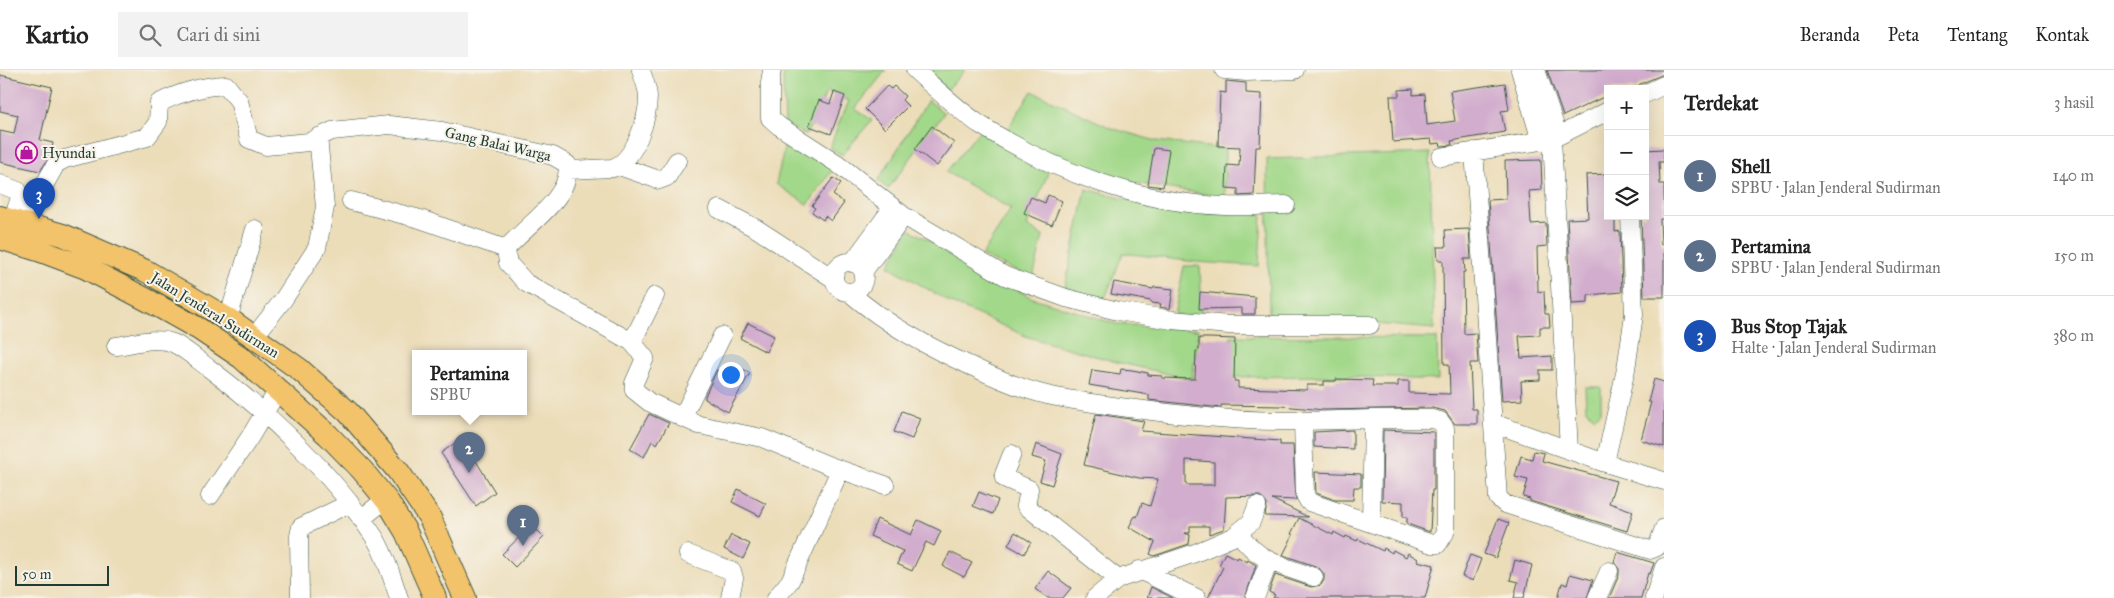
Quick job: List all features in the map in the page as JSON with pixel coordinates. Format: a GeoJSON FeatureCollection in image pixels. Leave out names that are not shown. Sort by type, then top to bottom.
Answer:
{"type":"FeatureCollection","features":[{"type":"Feature","properties":{"kind":"main road","name":"Jalan Jenderal Sudirman"},"geometry":{"type":"LineString","coordinates":[[9,225],[63,236],[146,271],[228,319],[299,369],[348,412],[398,471],[430,518],[465,598]]}},
{"type":"Feature","properties":{"kind":"main road","name":"Jalan Jenderal Sudirman"},"geometry":{"type":"LineString","coordinates":[[9,225],[41,251],[86,268],[151,302],[242,358],[335,442],[386,499],[406,532],[435,598]]}},
{"type":"Feature","properties":{"kind":"street"},"geometry":{"type":"LineString","coordinates":[[568,170],[614,168],[620,166],[634,147],[643,125],[648,96],[641,70]]}},
{"type":"Feature","properties":{"kind":"street"},"geometry":{"type":"LineString","coordinates":[[772,70],[770,118],[779,126],[838,164],[899,212],[1005,276],[1066,298],[1118,312],[1172,320],[1229,325],[1370,325]]}},
{"type":"Feature","properties":{"kind":"street"},"geometry":{"type":"LineString","coordinates":[[779,126],[778,81],[781,70]]}},
{"type":"Feature","properties":{"kind":"street"},"geometry":{"type":"LineString","coordinates":[[915,70],[951,103],[978,123],[1026,152],[1067,172],[1106,185],[1171,200],[1225,206],[1286,205]]}},
{"type":"Feature","properties":{"kind":"street"},"geometry":{"type":"LineString","coordinates":[[1224,70],[1248,72],[1295,70]]}},
{"type":"Feature","properties":{"kind":"street"},"geometry":{"type":"LineString","coordinates":[[1520,70],[1550,138]]}},
{"type":"Feature","properties":{"kind":"street"},"geometry":{"type":"LineString","coordinates":[[1536,70],[1550,138],[1569,450]]}},
{"type":"Feature","properties":{"kind":"street"},"geometry":{"type":"LineString","coordinates":[[1649,92],[1664,84]]}},
{"type":"Feature","properties":{"kind":"street","name":"Gang Balai Warga"},"geometry":{"type":"LineString","coordinates":[[9,225],[56,164],[65,159],[147,137],[158,122],[159,103],[179,93],[206,86],[226,85],[239,101],[249,139],[266,146],[309,142],[318,136],[332,131],[389,125],[442,131],[553,156],[562,160],[567,164],[568,170],[564,187],[556,201],[506,249]]}},
{"type":"Feature","properties":{"kind":"street"},"geometry":{"type":"LineString","coordinates":[[1441,156],[1550,138],[1604,114]]}},
{"type":"Feature","properties":{"kind":"street"},"geometry":{"type":"LineString","coordinates":[[254,337],[283,300],[317,248],[325,207],[318,136]]}},
{"type":"Feature","properties":{"kind":"street"},"geometry":{"type":"LineString","coordinates":[[1474,151],[1498,498],[1505,504],[1650,550],[1657,547],[1664,528]]}},
{"type":"Feature","properties":{"kind":"street"},"geometry":{"type":"LineString","coordinates":[[620,166],[659,180],[667,177],[677,160]]}},
{"type":"Feature","properties":{"kind":"street"},"geometry":{"type":"LineString","coordinates":[[0,184],[18,191],[20,198],[9,225]]}},
{"type":"Feature","properties":{"kind":"street"},"geometry":{"type":"LineString","coordinates":[[351,201],[420,219],[506,249],[508,263],[526,283],[632,342],[645,358],[634,383],[634,390],[649,402],[699,425],[762,438],[840,470],[885,485]]}},
{"type":"Feature","properties":{"kind":"street"},"geometry":{"type":"LineString","coordinates":[[719,209],[757,229],[834,279],[840,289],[850,292],[900,330],[928,347],[994,377],[1046,395],[1076,401],[1184,415],[1264,422],[1373,419],[1432,419],[1440,422],[1445,428],[1445,533],[1438,544],[1432,544],[1309,502],[1305,495],[1303,421]]}},
{"type":"Feature","properties":{"kind":"street"},"geometry":{"type":"LineString","coordinates":[[858,267],[899,212]]}},
{"type":"Feature","properties":{"kind":"street"},"geometry":{"type":"LineString","coordinates":[[1605,463],[1626,369],[1634,315],[1630,220]]}},
{"type":"Feature","properties":{"kind":"street"},"geometry":{"type":"LineString","coordinates":[[228,319],[255,229]]}},
{"type":"Feature","properties":{"kind":"street"},"geometry":{"type":"LineString","coordinates":[[834,279],[835,272],[839,266],[845,263],[858,267],[864,278],[862,285],[857,290],[850,292]]}},
{"type":"Feature","properties":{"kind":"street"},"geometry":{"type":"LineString","coordinates":[[632,342],[655,296]]}},
{"type":"Feature","properties":{"kind":"street"},"geometry":{"type":"LineString","coordinates":[[194,357],[209,336]]}},
{"type":"Feature","properties":{"kind":"street"},"geometry":{"type":"LineString","coordinates":[[682,418],[722,336]]}},
{"type":"Feature","properties":{"kind":"street"},"geometry":{"type":"LineString","coordinates":[[116,346],[162,341],[172,343],[231,385],[317,466],[350,503],[383,553],[399,598]]}},
{"type":"Feature","properties":{"kind":"street"},"geometry":{"type":"LineString","coordinates":[[210,496],[264,415],[278,390]]}},
{"type":"Feature","properties":{"kind":"street"},"geometry":{"type":"LineString","coordinates":[[1371,523],[1373,419]]}},
{"type":"Feature","properties":{"kind":"street"},"geometry":{"type":"LineString","coordinates":[[1493,423],[1605,463],[1664,481]]}},
{"type":"Feature","properties":{"kind":"street"},"geometry":{"type":"LineString","coordinates":[[1012,454],[1004,478],[1029,489],[1026,506],[1118,579]]}},
{"type":"Feature","properties":{"kind":"street"},"geometry":{"type":"LineString","coordinates":[[776,598],[790,581],[840,470]]}},
{"type":"Feature","properties":{"kind":"street"},"geometry":{"type":"LineString","coordinates":[[361,519],[386,499]]}},
{"type":"Feature","properties":{"kind":"street"},"geometry":{"type":"LineString","coordinates":[[301,598],[299,531],[301,527],[350,503]]}},
{"type":"Feature","properties":{"kind":"street"},"geometry":{"type":"LineString","coordinates":[[1095,598],[1118,579],[1139,570],[1195,552],[1239,533],[1251,522],[1257,506]]}},
{"type":"Feature","properties":{"kind":"street"},"geometry":{"type":"LineString","coordinates":[[1239,533],[1246,544],[1257,554],[1269,561],[1314,577]]}},
{"type":"Feature","properties":{"kind":"street"},"geometry":{"type":"LineString","coordinates":[[688,554],[732,571],[734,578],[730,598]]}},
{"type":"Feature","properties":{"kind":"street"},"geometry":{"type":"LineString","coordinates":[[1255,598],[1269,561]]}},
{"type":"Feature","properties":{"kind":"street"},"geometry":{"type":"LineString","coordinates":[[1654,598],[1664,566]]}},
{"type":"Feature","properties":{"kind":"street"},"geometry":{"type":"LineString","coordinates":[[1139,570],[1197,598]]}},
{"type":"Feature","properties":{"kind":"street"},"geometry":{"type":"LineString","coordinates":[[1597,598],[1609,571]]}},
{"type":"Feature","properties":{"kind":"green space"},"geometry":{"type":"Polygon","coordinates":[[[785,70],[886,70],[855,109],[872,120],[842,155],[830,148],[849,101],[827,91],[806,135],[785,124],[783,80],[785,70]]]}},
{"type":"Feature","properties":{"kind":"green space"},"geometry":{"type":"Polygon","coordinates":[[[925,70],[965,70],[947,90],[925,70]]]}},
{"type":"Feature","properties":{"kind":"green space"},"geometry":{"type":"Polygon","coordinates":[[[1032,91],[1111,128],[1156,141],[1225,149],[1225,197],[1105,177],[1066,164],[1035,149],[1006,131],[1032,91]]]}},
{"type":"Feature","properties":{"kind":"green space"},"geometry":{"type":"Polygon","coordinates":[[[928,100],[944,113],[888,189],[878,181],[928,100]]]}},
{"type":"Feature","properties":{"kind":"green space"},"geometry":{"type":"Polygon","coordinates":[[[979,131],[1048,173],[1027,226],[1043,236],[1033,278],[981,256],[1011,209],[946,172],[979,131]]]}},
{"type":"Feature","properties":{"kind":"green space"},"geometry":{"type":"Polygon","coordinates":[[[785,144],[819,156],[835,166],[808,205],[776,184],[785,144]]]}},
{"type":"Feature","properties":{"kind":"green space"},"geometry":{"type":"Polygon","coordinates":[[[1430,153],[1434,329],[1269,315],[1267,159],[1430,153]]]}},
{"type":"Feature","properties":{"kind":"green space"},"geometry":{"type":"Polygon","coordinates":[[[1086,189],[1168,210],[1262,214],[1259,266],[1196,262],[1123,253],[1104,301],[1065,287],[1086,189]]]}},
{"type":"Feature","properties":{"kind":"green space"},"geometry":{"type":"Polygon","coordinates":[[[909,229],[1030,297],[1116,324],[1199,330],[1192,379],[1120,363],[1028,337],[949,302],[889,266],[909,229]]]}},
{"type":"Feature","properties":{"kind":"green space"},"geometry":{"type":"Polygon","coordinates":[[[1184,266],[1200,266],[1202,317],[1174,315],[1184,266]]]}},
{"type":"Feature","properties":{"kind":"green space"},"geometry":{"type":"Polygon","coordinates":[[[1231,336],[1437,338],[1438,380],[1338,376],[1224,377],[1231,336]]]}},
{"type":"Feature","properties":{"kind":"green space"},"geometry":{"type":"Polygon","coordinates":[[[1585,387],[1601,387],[1601,412],[1595,417],[1586,410],[1585,387]]]}},
{"type":"Feature","properties":{"kind":"building"},"geometry":{"type":"Polygon","coordinates":[[[1547,70],[1664,70],[1664,74],[1639,85],[1604,85],[1604,97],[1563,116],[1547,70]]]}},
{"type":"Feature","properties":{"kind":"building"},"geometry":{"type":"Polygon","coordinates":[[[0,75],[52,87],[40,140],[53,143],[51,155],[40,171],[0,162],[0,131],[14,134],[18,115],[0,111],[0,75]]]}},
{"type":"Feature","properties":{"kind":"building"},"geometry":{"type":"Polygon","coordinates":[[[1226,81],[1246,83],[1246,93],[1262,94],[1260,147],[1256,147],[1254,195],[1238,196],[1238,189],[1226,188],[1227,165],[1239,166],[1240,147],[1218,146],[1220,92],[1226,93],[1226,81]]]}},
{"type":"Feature","properties":{"kind":"building"},"geometry":{"type":"Polygon","coordinates":[[[1505,83],[1509,110],[1501,111],[1505,132],[1451,141],[1452,145],[1441,146],[1440,143],[1432,144],[1431,139],[1393,142],[1390,96],[1399,96],[1399,90],[1413,89],[1413,95],[1425,94],[1427,125],[1455,121],[1450,91],[1505,83]]]}},
{"type":"Feature","properties":{"kind":"building"},"geometry":{"type":"Polygon","coordinates":[[[887,86],[891,89],[894,86],[905,96],[902,100],[908,106],[885,129],[865,109],[887,86]]]}},
{"type":"Feature","properties":{"kind":"building"},"geometry":{"type":"Polygon","coordinates":[[[834,92],[845,96],[831,134],[809,126],[819,100],[830,104],[834,92]]]}},
{"type":"Feature","properties":{"kind":"building"},"geometry":{"type":"Polygon","coordinates":[[[932,126],[954,143],[937,166],[915,149],[932,126]]]}},
{"type":"Feature","properties":{"kind":"building"},"geometry":{"type":"Polygon","coordinates":[[[1154,148],[1169,150],[1163,187],[1148,185],[1154,148]]]}},
{"type":"Feature","properties":{"kind":"building"},"geometry":{"type":"Polygon","coordinates":[[[1664,149],[1664,162],[1659,162],[1660,184],[1664,184],[1664,219],[1660,219],[1661,245],[1664,244],[1664,297],[1644,297],[1641,220],[1649,220],[1649,150],[1664,149]]]}},
{"type":"Feature","properties":{"kind":"building"},"geometry":{"type":"Polygon","coordinates":[[[1541,160],[1542,190],[1529,191],[1531,224],[1546,223],[1547,246],[1537,247],[1538,292],[1544,291],[1545,314],[1549,314],[1550,327],[1540,327],[1540,335],[1519,336],[1521,358],[1552,356],[1552,370],[1540,370],[1540,380],[1521,381],[1522,400],[1502,401],[1488,200],[1506,199],[1505,161],[1541,160]]]}},
{"type":"Feature","properties":{"kind":"building"},"geometry":{"type":"Polygon","coordinates":[[[1604,174],[1604,220],[1615,220],[1615,232],[1620,231],[1622,292],[1588,295],[1588,303],[1572,304],[1567,219],[1588,218],[1586,175],[1604,174]]]}},
{"type":"Feature","properties":{"kind":"building"},"geometry":{"type":"Polygon","coordinates":[[[833,178],[841,183],[833,195],[844,203],[831,221],[825,216],[823,220],[812,212],[815,208],[812,206],[833,178]]]}},
{"type":"Feature","properties":{"kind":"building"},"geometry":{"type":"Polygon","coordinates":[[[1048,195],[1062,201],[1052,225],[1024,213],[1031,197],[1045,203],[1048,195]]]}},
{"type":"Feature","properties":{"kind":"building"},"geometry":{"type":"Polygon","coordinates":[[[1469,229],[1471,259],[1464,259],[1465,272],[1463,272],[1464,334],[1476,333],[1478,363],[1470,363],[1472,409],[1477,409],[1477,424],[1455,424],[1445,411],[1432,408],[1324,410],[1282,406],[1221,405],[1221,408],[1149,400],[1149,395],[1089,385],[1092,370],[1120,374],[1121,369],[1162,376],[1162,378],[1195,379],[1196,351],[1199,350],[1199,338],[1209,338],[1235,339],[1234,381],[1238,381],[1238,388],[1307,390],[1307,385],[1324,385],[1324,381],[1336,381],[1336,379],[1373,380],[1372,386],[1398,386],[1398,381],[1409,381],[1409,393],[1450,394],[1449,364],[1444,364],[1443,260],[1438,260],[1437,247],[1446,247],[1445,230],[1469,229]]]}},
{"type":"Feature","properties":{"kind":"building"},"geometry":{"type":"Polygon","coordinates":[[[1114,282],[1153,289],[1154,287],[1173,289],[1170,309],[1160,307],[1161,304],[1151,303],[1151,301],[1111,294],[1114,282]]]}},
{"type":"Feature","properties":{"kind":"building"},"geometry":{"type":"Polygon","coordinates":[[[1200,292],[1255,297],[1255,314],[1242,314],[1242,308],[1199,309],[1200,292]]]}},
{"type":"Feature","properties":{"kind":"building"},"geometry":{"type":"Polygon","coordinates":[[[748,323],[774,336],[766,352],[740,338],[748,323]]]}},
{"type":"Feature","properties":{"kind":"building"},"geometry":{"type":"Polygon","coordinates":[[[737,366],[750,373],[728,412],[705,399],[705,396],[717,370],[731,377],[737,366]]]}},
{"type":"Feature","properties":{"kind":"building"},"geometry":{"type":"Polygon","coordinates":[[[1654,379],[1664,382],[1664,447],[1641,440],[1651,402],[1648,402],[1654,379]]]}},
{"type":"Feature","properties":{"kind":"building"},"geometry":{"type":"Polygon","coordinates":[[[902,411],[920,418],[912,439],[894,432],[902,411]]]}},
{"type":"Feature","properties":{"kind":"building"},"geometry":{"type":"Polygon","coordinates":[[[649,414],[669,423],[657,444],[652,441],[644,457],[630,449],[649,414]]]}},
{"type":"Feature","properties":{"kind":"building"},"geometry":{"type":"Polygon","coordinates":[[[1096,414],[1144,421],[1141,431],[1280,441],[1280,445],[1293,445],[1296,500],[1272,499],[1308,517],[1265,516],[1267,504],[1260,496],[1226,497],[1224,529],[1209,534],[1209,526],[1190,526],[1190,533],[1185,533],[1190,535],[1189,544],[1154,556],[1150,554],[1155,542],[1129,527],[1135,516],[1137,517],[1142,503],[1150,506],[1158,479],[1139,478],[1084,465],[1096,414]],[[1186,460],[1186,485],[1214,485],[1214,462],[1186,460]]]}},
{"type":"Feature","properties":{"kind":"building"},"geometry":{"type":"Polygon","coordinates":[[[1353,430],[1353,449],[1314,447],[1314,432],[1353,430]]]}},
{"type":"Feature","properties":{"kind":"building"},"geometry":{"type":"Polygon","coordinates":[[[1383,430],[1434,432],[1434,490],[1432,490],[1430,532],[1407,524],[1407,517],[1403,517],[1403,502],[1382,501],[1383,430]]]}},
{"type":"Feature","properties":{"kind":"building"},"geometry":{"type":"Polygon","coordinates":[[[462,438],[495,492],[476,506],[441,453],[462,438]]]}},
{"type":"Feature","properties":{"kind":"building"},"geometry":{"type":"Polygon","coordinates":[[[1036,444],[1062,454],[1052,485],[1040,481],[1046,461],[1032,457],[1036,444]]]}},
{"type":"Feature","properties":{"kind":"building"},"geometry":{"type":"Polygon","coordinates":[[[1534,451],[1544,453],[1542,461],[1616,481],[1609,503],[1633,511],[1627,531],[1530,501],[1530,499],[1523,497],[1528,480],[1515,477],[1521,456],[1532,459],[1534,451]]]}},
{"type":"Feature","properties":{"kind":"building"},"geometry":{"type":"Polygon","coordinates":[[[1315,472],[1361,474],[1361,487],[1354,487],[1353,500],[1335,500],[1316,493],[1315,472]]]}},
{"type":"Feature","properties":{"kind":"building"},"geometry":{"type":"Polygon","coordinates":[[[738,489],[766,504],[760,516],[732,502],[738,489]]]}},
{"type":"Feature","properties":{"kind":"building"},"geometry":{"type":"Polygon","coordinates":[[[979,492],[998,500],[993,514],[973,506],[979,492]]]}},
{"type":"Feature","properties":{"kind":"building"},"geometry":{"type":"Polygon","coordinates":[[[1299,518],[1333,535],[1334,532],[1345,538],[1346,536],[1357,541],[1358,539],[1383,551],[1384,548],[1392,553],[1393,550],[1406,557],[1408,553],[1418,559],[1417,561],[1434,565],[1425,598],[1273,598],[1275,595],[1269,592],[1275,575],[1311,587],[1321,585],[1324,580],[1324,574],[1318,567],[1283,555],[1299,518]]]}},
{"type":"Feature","properties":{"kind":"building"},"geometry":{"type":"Polygon","coordinates":[[[877,519],[911,535],[918,520],[941,531],[934,546],[926,542],[912,571],[897,564],[903,551],[870,536],[877,519]]]}},
{"type":"Feature","properties":{"kind":"building"},"geometry":{"type":"Polygon","coordinates":[[[1498,519],[1509,523],[1496,558],[1484,554],[1498,519]]]}},
{"type":"Feature","properties":{"kind":"building"},"geometry":{"type":"Polygon","coordinates":[[[532,525],[544,537],[515,567],[502,554],[532,525]]]}},
{"type":"Feature","properties":{"kind":"building"},"geometry":{"type":"Polygon","coordinates":[[[1015,532],[1031,542],[1024,554],[1008,545],[1015,532]]]}},
{"type":"Feature","properties":{"kind":"building"},"geometry":{"type":"Polygon","coordinates":[[[731,535],[750,544],[743,559],[724,549],[731,535]]]}},
{"type":"Feature","properties":{"kind":"building"},"geometry":{"type":"Polygon","coordinates":[[[950,552],[972,563],[964,577],[943,566],[950,552]]]}},
{"type":"Feature","properties":{"kind":"building"},"geometry":{"type":"Polygon","coordinates":[[[1617,552],[1654,563],[1650,574],[1648,573],[1641,598],[1609,598],[1619,575],[1619,569],[1614,562],[1617,552]]]}},
{"type":"Feature","properties":{"kind":"building"},"geometry":{"type":"Polygon","coordinates":[[[1225,553],[1237,559],[1238,557],[1247,562],[1248,560],[1256,565],[1245,598],[1208,598],[1223,567],[1219,565],[1225,553]]]}},
{"type":"Feature","properties":{"kind":"building"},"geometry":{"type":"Polygon","coordinates":[[[1470,555],[1481,559],[1473,581],[1462,576],[1470,555]]]}},
{"type":"Feature","properties":{"kind":"building"},"geometry":{"type":"Polygon","coordinates":[[[1515,560],[1532,565],[1524,598],[1514,598],[1518,582],[1510,580],[1515,560]]]}},
{"type":"Feature","properties":{"kind":"building"},"geometry":{"type":"Polygon","coordinates":[[[1048,571],[1071,588],[1063,598],[1048,598],[1035,589],[1048,571]]]}},
{"type":"Feature","properties":{"kind":"building"},"geometry":{"type":"Polygon","coordinates":[[[1570,574],[1593,580],[1587,598],[1558,598],[1562,583],[1567,585],[1570,574]]]}},
{"type":"Feature","properties":{"kind":"building"},"geometry":{"type":"Polygon","coordinates":[[[1151,587],[1173,598],[1147,598],[1151,587]]]}},
{"type":"Feature","properties":{"kind":"place","name":"Hyundai"},"geometry":{"type":"Point","coordinates":[26,153]}},
{"type":"Feature","properties":{"kind":"place","name":"Bus Stop Tajak"},"geometry":{"type":"Point","coordinates":[39,219]}},
{"type":"Feature","properties":{"kind":"place","name":"Pertamina"},"geometry":{"type":"Point","coordinates":[469,473]}},
{"type":"Feature","properties":{"kind":"place","name":"Shell"},"geometry":{"type":"Point","coordinates":[523,546]}}]}
